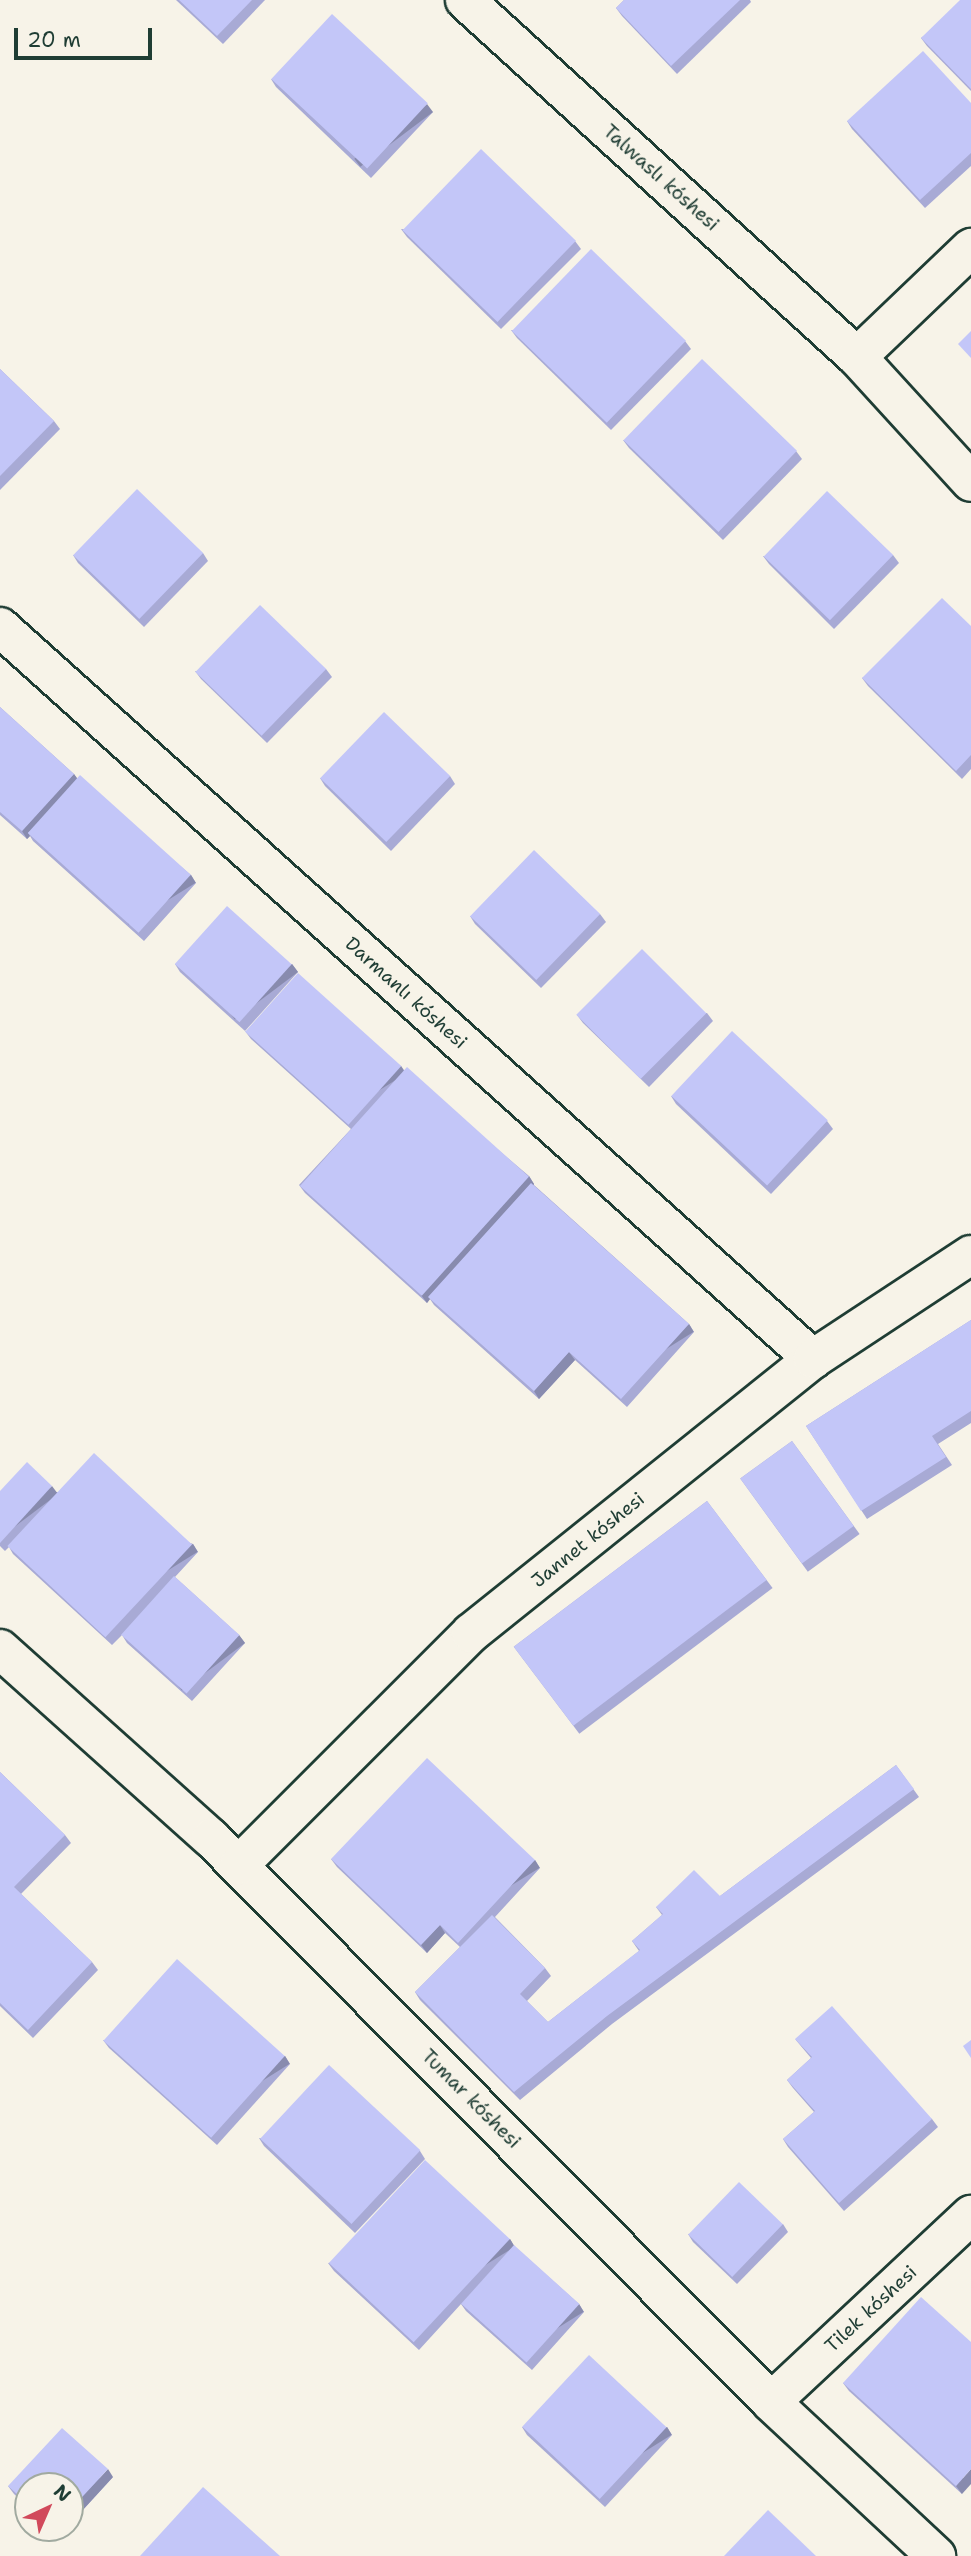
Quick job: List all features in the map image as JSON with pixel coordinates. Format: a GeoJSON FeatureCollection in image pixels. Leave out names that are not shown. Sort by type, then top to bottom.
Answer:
{"type":"FeatureCollection","features":[{"type":"Feature","properties":{"kind":"street","name":"Talwaslı kóshesi"},"geometry":{"type":"LineString","coordinates":[[465,0],[857,357],[971,482]]}},
{"type":"Feature","properties":{"kind":"street"},"geometry":{"type":"LineString","coordinates":[[857,357],[971,248]]}},
{"type":"Feature","properties":{"kind":"street","name":"Darmanlı kóshesi"},"geometry":{"type":"LineString","coordinates":[[0,626],[813,1359]]}},
{"type":"Feature","properties":{"kind":"street","name":"Jannet kóshesi"},"geometry":{"type":"LineString","coordinates":[[239,1865],[471,1633],[813,1359],[971,1255]]}},
{"type":"Feature","properties":{"kind":"street","name":"Tumar kóshesi"},"geometry":{"type":"LineString","coordinates":[[0,1649],[239,1865],[771,2402],[936,2556]]}},
{"type":"Feature","properties":{"kind":"street","name":"Tilek kóshesi"},"geometry":{"type":"LineString","coordinates":[[771,2402],[971,2215]]}},
{"type":"Feature","properties":{"kind":"building"},"geometry":{"type":"Polygon","coordinates":[[[179,0],[252,0],[217,36],[179,0]]]}},
{"type":"Feature","properties":{"kind":"building"},"geometry":{"type":"Polygon","coordinates":[[[624,0],[740,0],[671,66],[616,8],[624,0]]]}},
{"type":"Feature","properties":{"kind":"building"},"geometry":{"type":"Polygon","coordinates":[[[960,0],[971,0],[971,89],[921,38],[960,0]]]}},
{"type":"Feature","properties":{"kind":"building"},"geometry":{"type":"Polygon","coordinates":[[[332,14],[428,103],[367,168],[271,79],[332,14]]]}},
{"type":"Feature","properties":{"kind":"building"},"geometry":{"type":"Polygon","coordinates":[[[923,51],[971,103],[971,153],[920,200],[847,121],[923,51]]]}},
{"type":"Feature","properties":{"kind":"building"},"geometry":{"type":"Polygon","coordinates":[[[481,149],[576,241],[497,322],[403,230],[481,149]]]}},
{"type":"Feature","properties":{"kind":"building"},"geometry":{"type":"Polygon","coordinates":[[[591,249],[686,341],[607,423],[512,331],[591,249]]]}},
{"type":"Feature","properties":{"kind":"building"},"geometry":{"type":"Polygon","coordinates":[[[971,331],[971,358],[958,344],[971,331]]]}},
{"type":"Feature","properties":{"kind":"building"},"geometry":{"type":"Polygon","coordinates":[[[702,359],[797,451],[718,532],[624,440],[702,359]]]}},
{"type":"Feature","properties":{"kind":"building"},"geometry":{"type":"Polygon","coordinates":[[[0,369],[54,421],[0,476],[0,369]]]}},
{"type":"Feature","properties":{"kind":"building"},"geometry":{"type":"Polygon","coordinates":[[[137,489],[203,553],[139,619],[73,555],[137,489]]]}},
{"type":"Feature","properties":{"kind":"building"},"geometry":{"type":"Polygon","coordinates":[[[827,491],[893,555],[830,620],[764,556],[827,491]]]}},
{"type":"Feature","properties":{"kind":"building"},"geometry":{"type":"Polygon","coordinates":[[[942,598],[971,626],[971,755],[956,771],[862,678],[942,598]]]}},
{"type":"Feature","properties":{"kind":"building"},"geometry":{"type":"Polygon","coordinates":[[[260,605],[326,669],[262,736],[195,672],[260,605]]]}},
{"type":"Feature","properties":{"kind":"building"},"geometry":{"type":"Polygon","coordinates":[[[0,707],[74,774],[22,831],[0,812],[0,707]]]}},
{"type":"Feature","properties":{"kind":"building"},"geometry":{"type":"Polygon","coordinates":[[[384,712],[450,776],[386,842],[320,778],[384,712]]]}},
{"type":"Feature","properties":{"kind":"building"},"geometry":{"type":"Polygon","coordinates":[[[80,775],[191,875],[139,933],[28,833],[80,775]]]}},
{"type":"Feature","properties":{"kind":"building"},"geometry":{"type":"Polygon","coordinates":[[[534,850],[600,914],[536,980],[470,916],[534,850]]]}},
{"type":"Feature","properties":{"kind":"building"},"geometry":{"type":"Polygon","coordinates":[[[227,906],[292,964],[239,1022],[175,964],[227,906]]]}},
{"type":"Feature","properties":{"kind":"building"},"geometry":{"type":"Polygon","coordinates":[[[642,949],[706,1013],[641,1079],[576,1015],[642,949]]]}},
{"type":"Feature","properties":{"kind":"building"},"geometry":{"type":"Polygon","coordinates":[[[298,973],[401,1066],[348,1125],[245,1032],[298,973]]]}},
{"type":"Feature","properties":{"kind":"building"},"geometry":{"type":"Polygon","coordinates":[[[732,1031],[828,1120],[767,1185],[671,1096],[732,1031]]]}},
{"type":"Feature","properties":{"kind":"building"},"geometry":{"type":"Polygon","coordinates":[[[407,1067],[529,1177],[422,1296],[300,1186],[407,1067]]]}},
{"type":"Feature","properties":{"kind":"building"},"geometry":{"type":"Polygon","coordinates":[[[531,1183],[689,1324],[621,1399],[569,1352],[534,1391],[428,1297],[531,1183]]]}},
{"type":"Feature","properties":{"kind":"building"},"geometry":{"type":"Polygon","coordinates":[[[971,1320],[971,1411],[932,1436],[946,1457],[861,1511],[806,1426],[971,1320]]]}},
{"type":"Feature","properties":{"kind":"building"},"geometry":{"type":"Polygon","coordinates":[[[792,1441],[854,1526],[802,1564],[740,1479],[792,1441]]]}},
{"type":"Feature","properties":{"kind":"building"},"geometry":{"type":"Polygon","coordinates":[[[94,1453],[192,1544],[105,1637],[7,1546],[94,1453]]]}},
{"type":"Feature","properties":{"kind":"building"},"geometry":{"type":"Polygon","coordinates":[[[27,1462],[52,1486],[0,1543],[0,1491],[27,1462]]]}},
{"type":"Feature","properties":{"kind":"building"},"geometry":{"type":"Polygon","coordinates":[[[707,1501],[767,1580],[573,1726],[514,1647],[707,1501]]]}},
{"type":"Feature","properties":{"kind":"building"},"geometry":{"type":"Polygon","coordinates":[[[174,1576],[239,1635],[187,1694],[121,1635],[174,1576]]]}},
{"type":"Feature","properties":{"kind":"building"},"geometry":{"type":"Polygon","coordinates":[[[427,1758],[535,1860],[458,1943],[440,1925],[421,1945],[331,1859],[427,1758]]]}},
{"type":"Feature","properties":{"kind":"building"},"geometry":{"type":"Polygon","coordinates":[[[896,1765],[914,1789],[607,2016],[514,2092],[415,1992],[492,1915],[545,1968],[520,1994],[548,2022],[640,1950],[632,1941],[663,1914],[656,1907],[694,1870],[720,1896],[896,1765]]]}},
{"type":"Feature","properties":{"kind":"building"},"geometry":{"type":"Polygon","coordinates":[[[0,1772],[65,1835],[14,1887],[92,1962],[28,2030],[0,2003],[0,1772]]]}},
{"type":"Feature","properties":{"kind":"building"},"geometry":{"type":"Polygon","coordinates":[[[177,1959],[285,2056],[211,2138],[103,2041],[177,1959]]]}},
{"type":"Feature","properties":{"kind":"building"},"geometry":{"type":"Polygon","coordinates":[[[832,2006],[932,2119],[839,2203],[783,2139],[815,2111],[787,2080],[812,2057],[795,2039],[832,2006]]]}},
{"type":"Feature","properties":{"kind":"building"},"geometry":{"type":"Polygon","coordinates":[[[971,2040],[971,2058],[963,2046],[971,2040]]]}},
{"type":"Feature","properties":{"kind":"building"},"geometry":{"type":"Polygon","coordinates":[[[329,2065],[420,2150],[352,2224],[260,2139],[329,2065]]]}},
{"type":"Feature","properties":{"kind":"building"},"geometry":{"type":"Polygon","coordinates":[[[425,2160],[510,2239],[414,2342],[329,2263],[425,2160]]]}},
{"type":"Feature","properties":{"kind":"building"},"geometry":{"type":"Polygon","coordinates":[[[739,2182],[783,2224],[732,2277],[688,2235],[739,2182]]]}},
{"type":"Feature","properties":{"kind":"building"},"geometry":{"type":"Polygon","coordinates":[[[514,2245],[579,2304],[527,2363],[461,2304],[514,2245]]]}},
{"type":"Feature","properties":{"kind":"building"},"geometry":{"type":"Polygon","coordinates":[[[921,2297],[971,2342],[971,2469],[956,2486],[843,2383],[921,2297]]]}},
{"type":"Feature","properties":{"kind":"building"},"geometry":{"type":"Polygon","coordinates":[[[589,2355],[667,2427],[600,2499],[522,2427],[589,2355]]]}},
{"type":"Feature","properties":{"kind":"building"},"geometry":{"type":"Polygon","coordinates":[[[62,2428],[108,2469],[84,2495],[84,2472],[21,2472],[62,2428]]]}},
{"type":"Feature","properties":{"kind":"building"},"geometry":{"type":"Polygon","coordinates":[[[14,2480],[14,2491],[8,2486],[14,2480]]]}},
{"type":"Feature","properties":{"kind":"building"},"geometry":{"type":"Polygon","coordinates":[[[203,2487],[280,2556],[140,2556],[203,2487]]]}},
{"type":"Feature","properties":{"kind":"building"},"geometry":{"type":"Polygon","coordinates":[[[768,2510],[816,2556],[724,2556],[768,2510]]]}}]}
